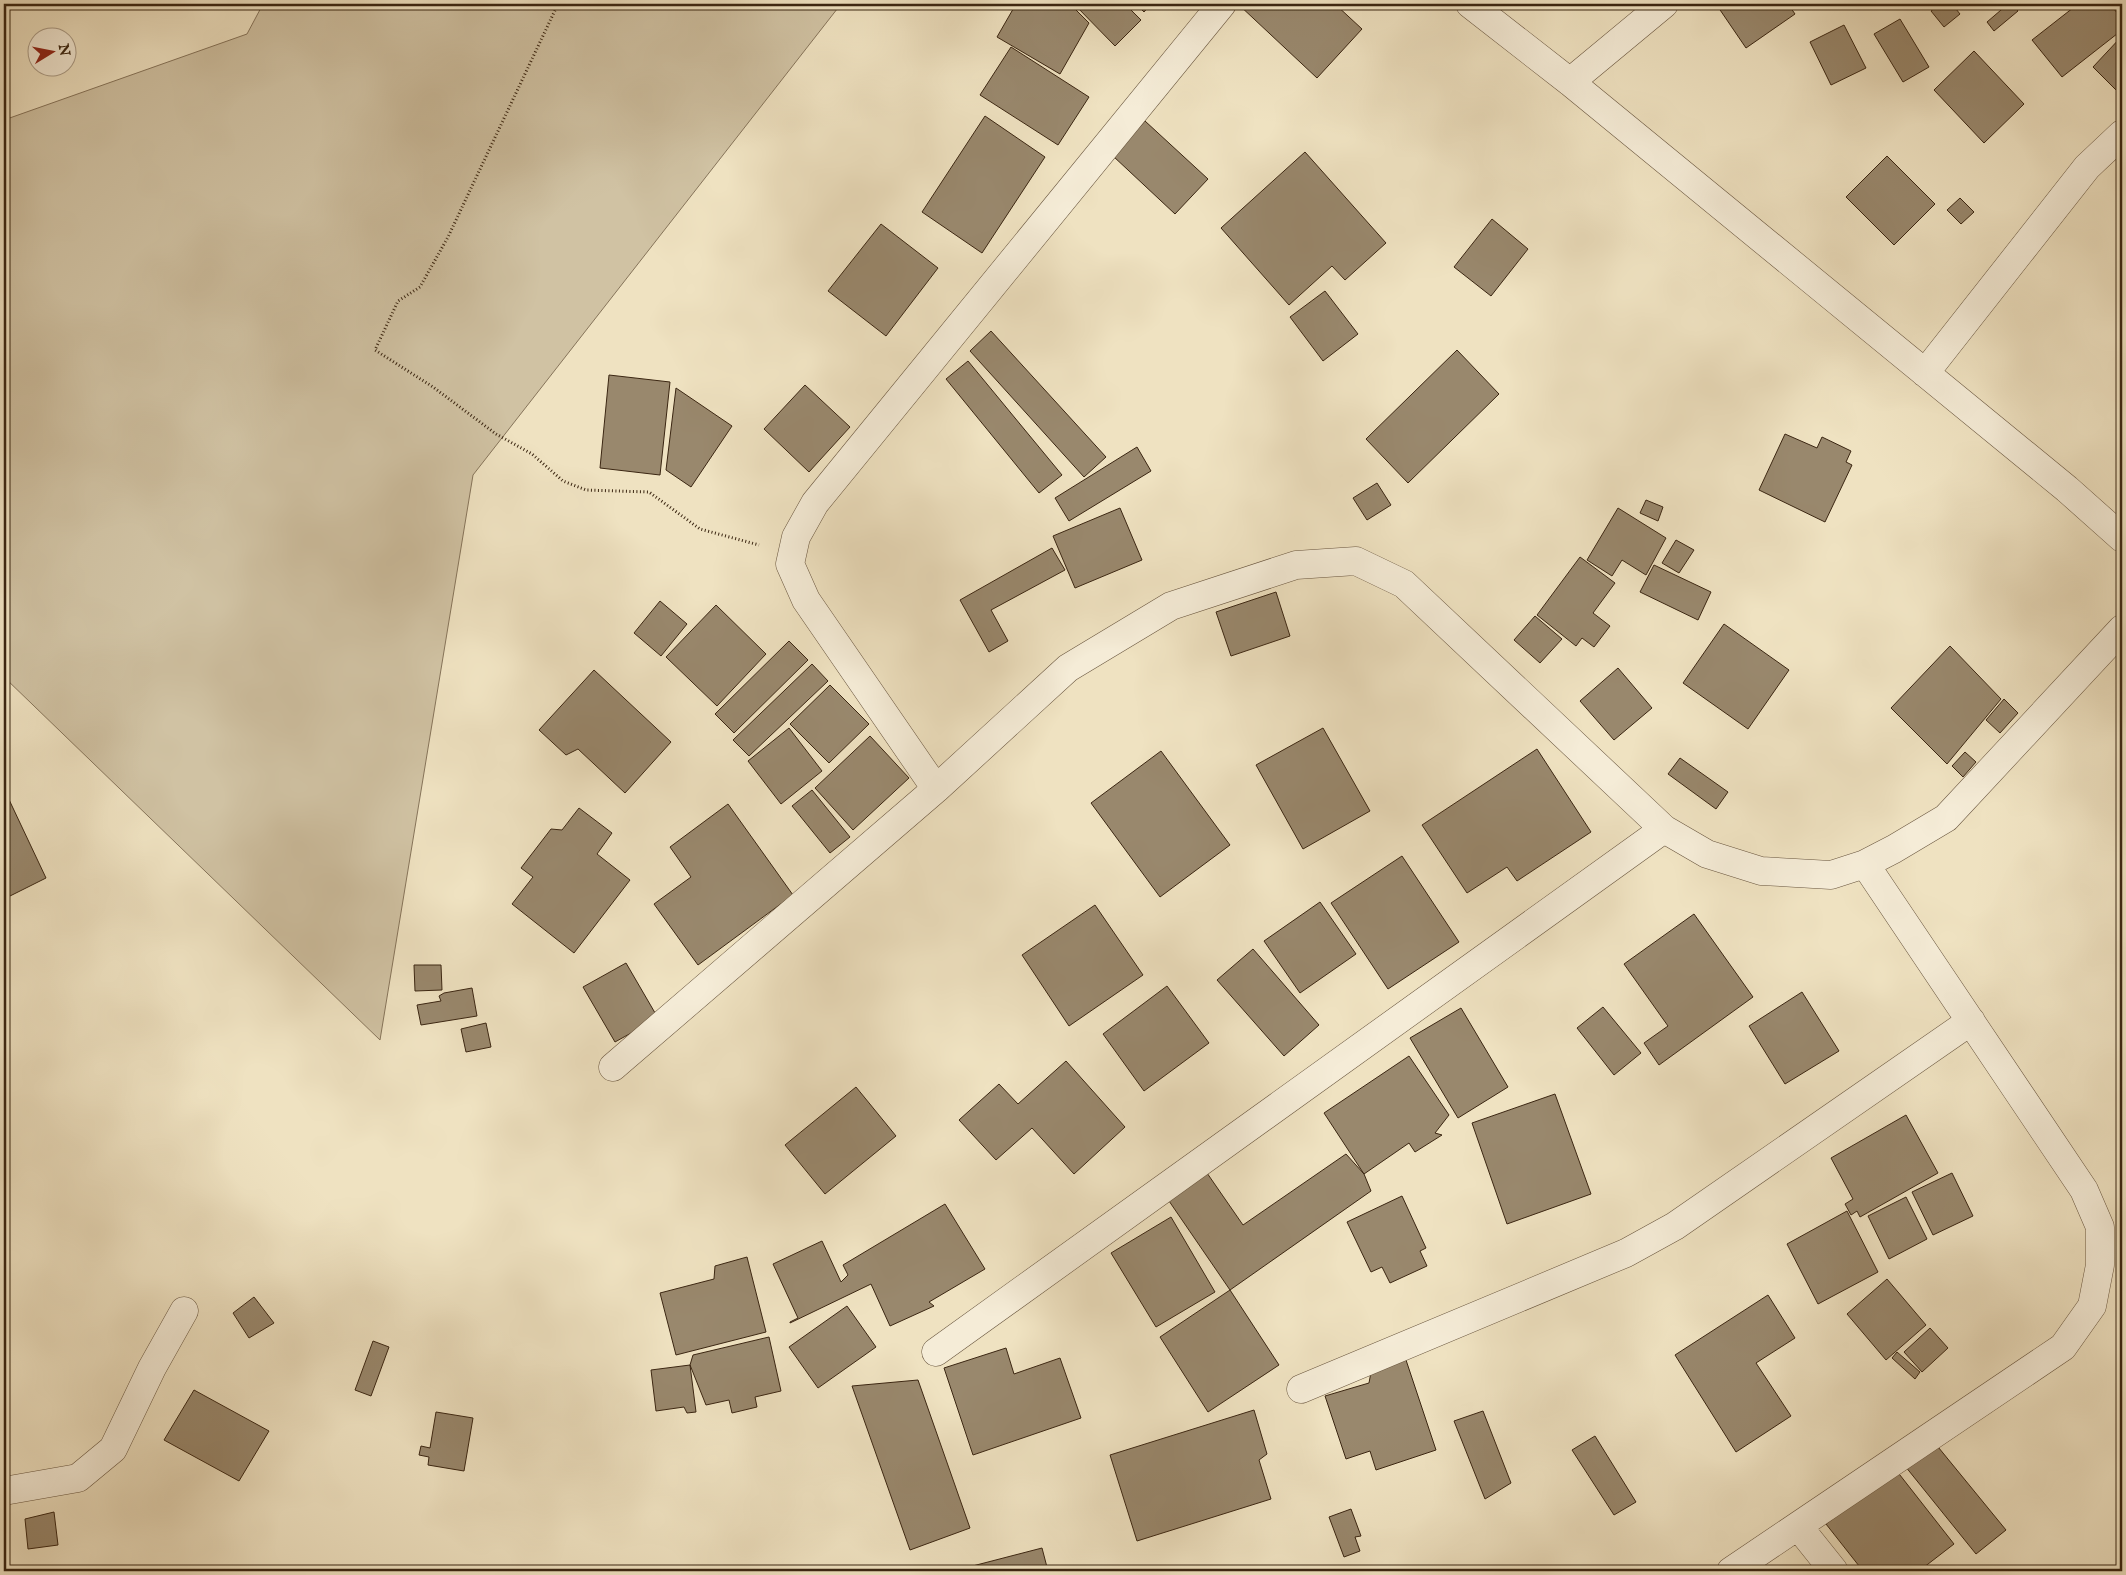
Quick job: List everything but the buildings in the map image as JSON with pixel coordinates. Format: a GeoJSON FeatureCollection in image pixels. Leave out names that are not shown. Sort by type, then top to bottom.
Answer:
{"type":"FeatureCollection","features":[{"type":"Feature","properties":{"kind":"street"},"geometry":{"type":"LineString","coordinates":[[936,788],[806,600],[790,564],[796,537],[815,503],[1222,4]]}},
{"type":"Feature","properties":{"kind":"street"},"geometry":{"type":"LineString","coordinates":[[1470,4],[1570,82],[1926,373],[2067,489],[2122,538]]}},
{"type":"Feature","properties":{"kind":"street"},"geometry":{"type":"LineString","coordinates":[[1570,82],[1664,4]]}},
{"type":"Feature","properties":{"kind":"street"},"geometry":{"type":"LineString","coordinates":[[1926,373],[2087,167],[2122,134]]}},
{"type":"Feature","properties":{"kind":"street"},"geometry":{"type":"LineString","coordinates":[[613,1067],[936,788],[1068,668],[1171,606],[1296,565],[1356,561],[1404,584],[1664,829],[1707,854],[1761,871],[1831,875],[1865,864],[1946,818],[2122,629]]}},
{"type":"Feature","properties":{"kind":"street"},"geometry":{"type":"LineString","coordinates":[[936,1352],[1664,829]]}},
{"type":"Feature","properties":{"kind":"street"},"geometry":{"type":"LineString","coordinates":[[1731,1571],[2063,1346],[2092,1306],[2100,1265],[2100,1227],[2084,1190],[1865,864]]}},
{"type":"Feature","properties":{"kind":"street"},"geometry":{"type":"LineString","coordinates":[[1301,1389],[1626,1253],[1675,1226],[1971,1021]]}},
{"type":"Feature","properties":{"kind":"street"},"geometry":{"type":"LineString","coordinates":[[4,1491],[78,1478],[113,1449],[152,1368],[184,1311]]}},
{"type":"Feature","properties":{"kind":"street"},"geometry":{"type":"LineString","coordinates":[[1798,1526],[1834,1571]]}},
{"type":"Feature","properties":{"kind":"path"},"geometry":{"type":"LineString","coordinates":[[558,4],[448,238],[420,287],[398,301],[376,350],[433,387],[496,434],[532,454],[563,482],[586,490],[649,492],[700,529],[764,547],[792,552]]}},
{"type":"Feature","properties":{"kind":"shaded area"},"geometry":{"type":"Polygon","coordinates":[[[263,4],[841,4],[473,475],[380,1040],[4,677],[4,120],[247,34],[263,4]]]}}]}
